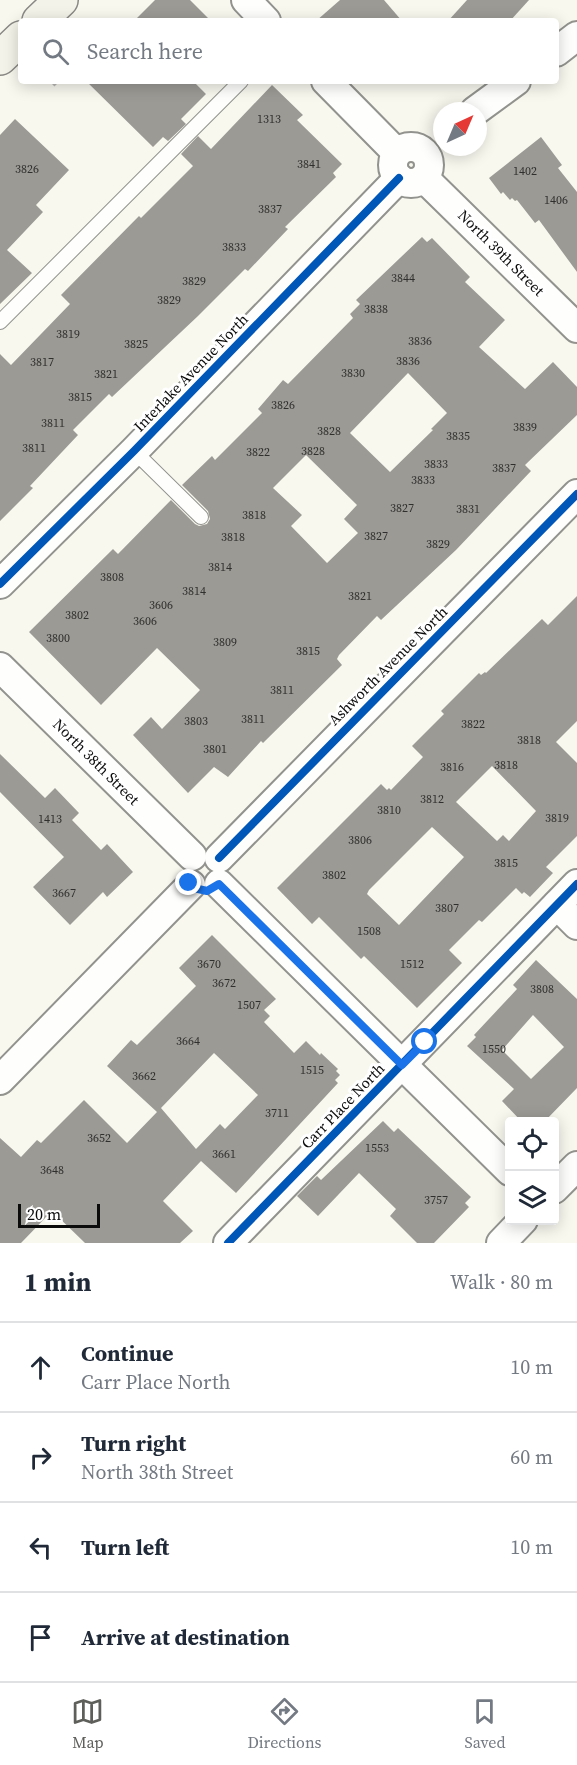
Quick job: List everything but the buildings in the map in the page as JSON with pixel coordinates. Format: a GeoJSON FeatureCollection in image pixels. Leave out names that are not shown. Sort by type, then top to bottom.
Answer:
{"type":"FeatureCollection","features":[{"type":"Feature","properties":{"kind":"main road"},"geometry":{"type":"LineString","coordinates":[[42,18],[60,0]]}},
{"type":"Feature","properties":{"kind":"main road"},"geometry":{"type":"LineString","coordinates":[[0,58],[18,41]]}},
{"type":"Feature","properties":{"kind":"street"},"geometry":{"type":"LineString","coordinates":[[246,0],[263,18]]}},
{"type":"Feature","properties":{"kind":"street"},"geometry":{"type":"LineString","coordinates":[[559,50],[577,36]]}},
{"type":"Feature","properties":{"kind":"street","name":"North 39th Street"},"geometry":{"type":"LineString","coordinates":[[329,84],[417,160],[577,328]]}},
{"type":"Feature","properties":{"kind":"street"},"geometry":{"type":"LineString","coordinates":[[487,102],[512,84]]}},
{"type":"Feature","properties":{"kind":"street","name":"Interlake Avenue North"},"geometry":{"type":"LineString","coordinates":[[0,584],[134,451],[417,160]]}},
{"type":"Feature","properties":{"kind":"street","name":"Ashworth Avenue North"},"geometry":{"type":"LineString","coordinates":[[210,866],[577,494]]}},
{"type":"Feature","properties":{"kind":"street","name":"North 38th Street"},"geometry":{"type":"LineString","coordinates":[[0,667],[210,866],[402,1065],[505,1166]]}},
{"type":"Feature","properties":{"kind":"street"},"geometry":{"type":"LineString","coordinates":[[0,1080],[190,885],[186,877],[186,863],[210,866]]}},
{"type":"Feature","properties":{"kind":"street","name":"Carr Place North"},"geometry":{"type":"LineString","coordinates":[[228,1243],[577,884]]}},
{"type":"Feature","properties":{"kind":"street"},"geometry":{"type":"LineString","coordinates":[[557,905],[577,925]]}},
{"type":"Feature","properties":{"kind":"street"},"geometry":{"type":"LineString","coordinates":[[559,1185],[577,1166]]}},
{"type":"Feature","properties":{"kind":"street"},"geometry":{"type":"LineString","coordinates":[[501,1243],[519,1225]]}},
{"type":"Feature","properties":{"kind":"lane"},"geometry":{"type":"LineString","coordinates":[[0,322],[238,84]]}},
{"type":"Feature","properties":{"kind":"lane"},"geometry":{"type":"LineString","coordinates":[[134,451],[201,517]]}},
{"type":"Feature","properties":{"kind":"cycle path"},"geometry":{"type":"LineString","coordinates":[[0,584],[134,451],[399,178]]}},
{"type":"Feature","properties":{"kind":"cycle path"},"geometry":{"type":"LineString","coordinates":[[219,858],[577,494]]}},
{"type":"Feature","properties":{"kind":"cycle path"},"geometry":{"type":"LineString","coordinates":[[228,1243],[577,884]]}},
{"type":"Feature","properties":{"kind":"route"},"geometry":{"type":"LineString","coordinates":[[189,883],[194,888],[207,891],[219,884],[402,1065],[425,1042]]}}]}
